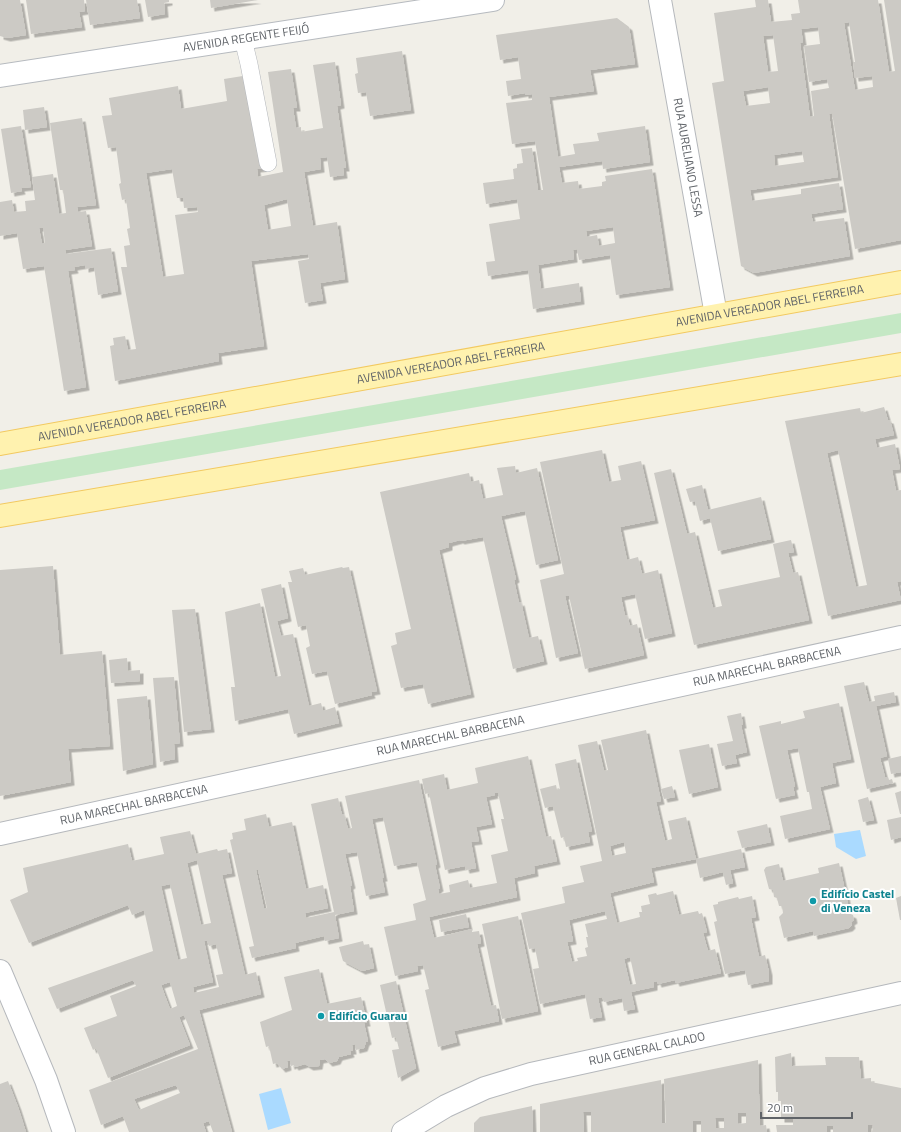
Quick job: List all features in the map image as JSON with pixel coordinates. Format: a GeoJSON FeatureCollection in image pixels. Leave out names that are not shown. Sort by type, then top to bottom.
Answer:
{"type":"FeatureCollection","features":[{"type":"Feature","properties":{"kind":"main road","name":"AVENIDA VEREADOR ABEL FERREIRA"},"geometry":{"type":"LineString","coordinates":[[0,444],[901,282]]}},
{"type":"Feature","properties":{"kind":"main road"},"geometry":{"type":"LineString","coordinates":[[0,516],[901,364]]}},
{"type":"Feature","properties":{"kind":"street","name":"AVENIDA REGENTE FEIJÓ"},"geometry":{"type":"LineString","coordinates":[[0,76],[493,0]]}},
{"type":"Feature","properties":{"kind":"street","name":"RUA AURELIANO LESSA"},"geometry":{"type":"LineString","coordinates":[[660,0],[716,315]]}},
{"type":"Feature","properties":{"kind":"street","name":"RUA MARECHAL BARBACENA"},"geometry":{"type":"LineString","coordinates":[[0,834],[901,637]]}},
{"type":"Feature","properties":{"kind":"street"},"geometry":{"type":"LineString","coordinates":[[0,971],[46,1080],[64,1132]]}},
{"type":"Feature","properties":{"kind":"street","name":"RUA GENERAL CALADO"},"geometry":{"type":"LineString","coordinates":[[402,1132],[446,1106],[485,1088],[531,1074],[901,993]]}},
{"type":"Feature","properties":{"kind":"lane"},"geometry":{"type":"LineString","coordinates":[[242,39],[249,64],[268,163]]}},
{"type":"Feature","properties":{"kind":"green space"},"geometry":{"type":"Polygon","coordinates":[[[901,313],[901,333],[0,490],[0,470],[901,313]]]}},
{"type":"Feature","properties":{"kind":"water"},"geometry":{"type":"Polygon","coordinates":[[[860,830],[866,856],[856,859],[836,847],[834,834],[860,830]]]}},
{"type":"Feature","properties":{"kind":"water"},"geometry":{"type":"Polygon","coordinates":[[[281,1088],[291,1123],[268,1130],[259,1094],[281,1088]]]}},
{"type":"Feature","properties":{"kind":"building"},"geometry":{"type":"Polygon","coordinates":[[[0,0],[20,0],[26,35],[7,38],[0,36],[0,0]]]}},
{"type":"Feature","properties":{"kind":"building"},"geometry":{"type":"Polygon","coordinates":[[[26,0],[84,0],[85,11],[79,12],[82,27],[31,34],[26,0]]]}},
{"type":"Feature","properties":{"kind":"building"},"geometry":{"type":"Polygon","coordinates":[[[86,0],[137,0],[140,18],[90,25],[86,0]]]}},
{"type":"Feature","properties":{"kind":"building"},"geometry":{"type":"Polygon","coordinates":[[[145,0],[169,0],[169,2],[164,3],[165,14],[148,17],[145,0]]]}},
{"type":"Feature","properties":{"kind":"building"},"geometry":{"type":"Polygon","coordinates":[[[210,0],[258,0],[211,8],[210,0]]]}},
{"type":"Feature","properties":{"kind":"building"},"geometry":{"type":"Polygon","coordinates":[[[755,0],[768,0],[771,22],[792,20],[791,14],[800,13],[798,0],[878,0],[889,72],[895,71],[884,0],[901,0],[901,240],[855,249],[832,113],[829,114],[838,177],[750,190],[752,201],[801,194],[801,189],[839,183],[843,209],[811,214],[813,222],[844,218],[850,256],[754,273],[741,266],[712,83],[724,81],[714,13],[756,7],[755,0]],[[849,22],[844,23],[855,90],[873,87],[872,76],[855,78],[853,62],[855,62],[849,22]],[[818,27],[801,29],[803,42],[800,43],[810,117],[814,116],[811,91],[829,88],[827,79],[809,82],[804,46],[820,44],[818,27]],[[773,35],[763,36],[768,72],[778,71],[773,35]],[[768,87],[743,91],[746,106],[770,103],[768,87]],[[802,151],[774,155],[775,166],[804,162],[802,151]]]}},
{"type":"Feature","properties":{"kind":"building"},"geometry":{"type":"Polygon","coordinates":[[[617,18],[629,27],[635,64],[590,70],[594,91],[549,97],[558,157],[575,154],[573,144],[599,141],[597,133],[645,126],[650,162],[603,169],[602,161],[559,167],[562,183],[578,181],[579,189],[602,186],[602,182],[606,181],[605,176],[652,169],[670,287],[616,295],[610,255],[579,260],[577,249],[573,250],[574,259],[538,265],[541,289],[579,283],[581,301],[533,309],[528,270],[488,276],[486,262],[495,261],[489,224],[520,219],[517,199],[486,204],[483,183],[514,179],[513,169],[517,168],[517,164],[523,163],[521,149],[532,148],[538,190],[543,190],[535,141],[512,144],[506,103],[532,100],[532,94],[525,95],[525,93],[508,96],[506,81],[521,79],[518,57],[500,60],[496,35],[617,18]],[[613,227],[586,231],[587,237],[597,235],[599,246],[615,243],[613,227]]]}},
{"type":"Feature","properties":{"kind":"building"},"geometry":{"type":"Polygon","coordinates":[[[402,51],[411,110],[370,116],[366,92],[358,93],[355,74],[358,73],[356,58],[402,51]]]}},
{"type":"Feature","properties":{"kind":"building"},"geometry":{"type":"Polygon","coordinates":[[[335,62],[341,105],[337,106],[346,168],[343,168],[344,175],[330,177],[327,157],[320,158],[321,169],[304,172],[313,226],[337,222],[345,279],[320,283],[323,300],[305,303],[298,261],[309,259],[308,254],[251,261],[264,346],[218,353],[219,361],[115,381],[110,346],[114,345],[113,338],[125,336],[128,350],[136,349],[121,267],[127,267],[124,246],[130,245],[127,229],[130,228],[126,199],[122,200],[116,147],[108,148],[102,116],[112,115],[109,98],[178,86],[181,109],[227,101],[224,79],[249,75],[264,168],[257,169],[258,177],[283,172],[268,72],[291,69],[297,108],[293,108],[296,128],[301,127],[301,132],[323,128],[313,65],[335,62]],[[172,169],[146,173],[163,277],[184,274],[175,215],[198,212],[197,207],[184,208],[183,198],[177,198],[172,169]],[[287,199],[264,205],[268,230],[291,226],[287,199]]]}},
{"type":"Feature","properties":{"kind":"building"},"geometry":{"type":"Polygon","coordinates":[[[44,107],[47,127],[25,130],[23,110],[44,107]]]}},
{"type":"Feature","properties":{"kind":"building"},"geometry":{"type":"Polygon","coordinates":[[[82,118],[96,205],[77,207],[78,212],[86,211],[92,246],[65,250],[66,254],[111,248],[118,291],[98,295],[94,267],[85,269],[85,265],[74,267],[75,270],[68,271],[86,387],[64,391],[44,266],[23,269],[17,233],[0,236],[0,202],[12,200],[14,212],[26,211],[25,201],[35,200],[32,177],[53,174],[59,214],[66,213],[63,190],[60,190],[50,123],[82,118]],[[39,228],[42,244],[45,243],[43,228],[39,228]]]}},
{"type":"Feature","properties":{"kind":"building"},"geometry":{"type":"Polygon","coordinates":[[[21,126],[31,187],[21,188],[22,191],[11,193],[1,129],[21,126]]]}},
{"type":"Feature","properties":{"kind":"building"},"geometry":{"type":"Polygon","coordinates":[[[884,407],[888,420],[890,420],[894,435],[875,439],[877,448],[895,444],[900,469],[892,470],[896,491],[901,490],[901,581],[897,582],[901,600],[828,616],[785,421],[860,408],[861,413],[884,407]],[[838,450],[827,453],[856,587],[867,585],[838,450]]]}},
{"type":"Feature","properties":{"kind":"building"},"geometry":{"type":"Polygon","coordinates":[[[602,450],[609,482],[621,480],[618,466],[641,461],[655,520],[620,527],[627,560],[638,557],[642,574],[658,570],[672,633],[645,639],[635,594],[621,597],[625,616],[627,615],[630,626],[637,624],[644,655],[585,669],[569,596],[565,596],[578,653],[556,658],[540,580],[564,574],[540,462],[602,450]]]}},
{"type":"Feature","properties":{"kind":"building"},"geometry":{"type":"Polygon","coordinates":[[[515,466],[516,473],[537,468],[558,560],[536,565],[525,511],[501,516],[516,579],[514,580],[519,603],[521,602],[529,638],[538,636],[544,661],[513,669],[483,537],[449,543],[449,547],[439,550],[471,694],[428,704],[423,684],[401,688],[391,646],[397,644],[395,633],[411,629],[380,492],[469,473],[471,482],[479,480],[483,499],[503,495],[497,468],[515,466]]]}},
{"type":"Feature","properties":{"kind":"building"},"geometry":{"type":"Polygon","coordinates":[[[671,469],[687,534],[695,532],[713,608],[722,606],[718,590],[780,577],[773,544],[791,540],[794,552],[788,553],[793,573],[798,572],[809,620],[694,645],[654,473],[671,469]]]}},
{"type":"Feature","properties":{"kind":"building"},"geometry":{"type":"Polygon","coordinates":[[[702,485],[708,510],[761,497],[771,539],[718,551],[710,518],[700,521],[695,501],[690,502],[686,489],[702,485]]]}},
{"type":"Feature","properties":{"kind":"building"},"geometry":{"type":"Polygon","coordinates":[[[53,566],[60,655],[102,651],[110,746],[68,749],[71,782],[0,796],[0,570],[53,566]]]}},
{"type":"Feature","properties":{"kind":"building"},"geometry":{"type":"Polygon","coordinates":[[[342,567],[349,567],[377,691],[371,692],[372,695],[335,704],[327,671],[312,674],[306,648],[310,646],[306,625],[298,627],[288,582],[292,582],[289,571],[303,568],[305,575],[342,567]]]}},
{"type":"Feature","properties":{"kind":"building"},"geometry":{"type":"Polygon","coordinates":[[[281,584],[288,618],[277,621],[281,636],[293,634],[309,706],[321,703],[323,711],[335,707],[339,723],[294,734],[288,709],[235,721],[231,687],[235,687],[225,612],[260,603],[275,677],[281,676],[261,589],[281,584]]]}},
{"type":"Feature","properties":{"kind":"building"},"geometry":{"type":"Polygon","coordinates":[[[195,609],[211,729],[184,732],[172,610],[195,609]]]}},
{"type":"Feature","properties":{"kind":"building"},"geometry":{"type":"Polygon","coordinates":[[[127,658],[128,671],[140,670],[140,681],[111,683],[109,660],[127,658]]]}},
{"type":"Feature","properties":{"kind":"building"},"geometry":{"type":"Polygon","coordinates":[[[174,677],[180,743],[174,744],[175,759],[160,762],[153,678],[174,677]]]}},
{"type":"Feature","properties":{"kind":"building"},"geometry":{"type":"Polygon","coordinates":[[[864,682],[869,702],[875,701],[874,696],[894,692],[896,702],[876,706],[887,756],[880,758],[885,777],[888,777],[889,780],[892,779],[893,783],[867,789],[844,686],[864,682]]]}},
{"type":"Feature","properties":{"kind":"building"},"geometry":{"type":"Polygon","coordinates":[[[147,696],[153,764],[123,771],[117,699],[147,696]]]}},
{"type":"Feature","properties":{"kind":"building"},"geometry":{"type":"Polygon","coordinates":[[[839,703],[851,759],[832,763],[836,783],[820,787],[830,829],[785,839],[780,816],[812,809],[809,792],[807,792],[798,748],[787,750],[795,786],[793,787],[795,795],[776,799],[759,726],[781,721],[781,724],[805,718],[803,711],[839,703]]]}},
{"type":"Feature","properties":{"kind":"building"},"geometry":{"type":"Polygon","coordinates":[[[741,713],[743,725],[741,725],[747,752],[735,755],[737,763],[722,766],[717,744],[733,741],[727,716],[741,713]]]}},
{"type":"Feature","properties":{"kind":"building"},"geometry":{"type":"Polygon","coordinates":[[[646,730],[661,801],[656,802],[665,841],[672,839],[668,821],[686,817],[696,859],[651,868],[654,882],[610,893],[617,923],[640,917],[639,912],[642,912],[641,906],[650,904],[648,895],[656,893],[657,895],[673,891],[679,915],[698,911],[699,914],[702,913],[707,932],[703,933],[708,951],[715,949],[721,973],[676,983],[675,980],[658,984],[657,981],[654,982],[654,987],[631,992],[635,1009],[624,1011],[622,998],[604,1002],[602,997],[598,998],[602,1017],[590,1019],[585,994],[540,1004],[533,969],[539,968],[535,948],[529,949],[521,913],[565,903],[562,887],[584,882],[580,866],[602,861],[578,745],[597,741],[604,771],[608,770],[601,740],[646,730]],[[624,842],[610,846],[612,856],[626,853],[624,842]],[[605,911],[569,920],[573,941],[567,942],[572,962],[578,961],[577,958],[587,956],[585,948],[588,947],[586,937],[588,937],[585,924],[607,919],[605,911]],[[630,957],[624,959],[630,985],[636,984],[630,957]]]}},
{"type":"Feature","properties":{"kind":"building"},"geometry":{"type":"Polygon","coordinates":[[[709,744],[718,787],[689,794],[679,750],[709,744]]]}},
{"type":"Feature","properties":{"kind":"building"},"geometry":{"type":"Polygon","coordinates":[[[528,756],[546,837],[551,836],[557,861],[534,866],[535,873],[514,878],[517,897],[429,917],[434,938],[472,929],[472,932],[479,931],[481,943],[477,944],[491,1006],[496,1005],[499,1021],[454,1031],[457,1042],[438,1047],[425,990],[429,989],[423,965],[417,966],[418,971],[395,976],[384,927],[416,920],[413,904],[426,900],[417,862],[394,866],[383,817],[372,819],[384,878],[382,878],[385,892],[366,896],[357,852],[345,854],[352,885],[350,886],[354,911],[335,915],[339,938],[325,941],[324,936],[295,943],[296,948],[252,958],[249,947],[254,946],[230,840],[233,839],[232,833],[246,830],[244,819],[266,814],[269,827],[292,822],[306,889],[323,885],[328,908],[305,913],[306,918],[334,912],[311,804],[338,798],[342,815],[344,814],[348,829],[352,828],[345,796],[419,780],[437,864],[435,865],[440,888],[438,889],[439,894],[450,892],[449,885],[468,880],[470,888],[497,883],[491,855],[508,851],[501,819],[504,819],[498,793],[494,793],[495,795],[486,797],[492,824],[476,827],[479,841],[471,842],[476,868],[466,870],[465,866],[445,870],[429,793],[425,794],[422,779],[444,774],[447,790],[478,783],[475,768],[528,756]],[[256,870],[264,909],[267,908],[258,870],[256,870]]]}},
{"type":"Feature","properties":{"kind":"building"},"geometry":{"type":"Polygon","coordinates":[[[901,756],[901,772],[891,774],[888,759],[901,756]]]}},
{"type":"Feature","properties":{"kind":"building"},"geometry":{"type":"Polygon","coordinates":[[[576,759],[592,831],[588,832],[590,842],[566,847],[564,837],[561,838],[553,806],[545,808],[540,789],[556,785],[557,790],[560,789],[555,764],[576,759]]]}},
{"type":"Feature","properties":{"kind":"building"},"geometry":{"type":"Polygon","coordinates":[[[672,786],[675,797],[664,799],[661,789],[672,786]]]}},
{"type":"Feature","properties":{"kind":"building"},"geometry":{"type":"Polygon","coordinates":[[[901,791],[901,814],[900,814],[895,793],[901,791]]]}},
{"type":"Feature","properties":{"kind":"building"},"geometry":{"type":"Polygon","coordinates":[[[868,797],[874,820],[863,822],[858,800],[868,797]]]}},
{"type":"Feature","properties":{"kind":"building"},"geometry":{"type":"Polygon","coordinates":[[[901,817],[901,837],[891,840],[887,820],[901,817]]]}},
{"type":"Feature","properties":{"kind":"building"},"geometry":{"type":"Polygon","coordinates":[[[767,824],[771,842],[742,848],[737,831],[767,824]]]}},
{"type":"Feature","properties":{"kind":"building"},"geometry":{"type":"Polygon","coordinates":[[[190,831],[196,854],[217,849],[218,851],[227,849],[232,873],[222,875],[245,975],[256,972],[261,994],[199,1010],[232,1132],[213,1132],[209,1121],[203,1123],[206,1132],[129,1132],[123,1116],[101,1125],[89,1090],[198,1049],[184,1015],[179,1017],[190,1045],[108,1078],[96,1048],[93,1050],[84,1028],[117,1016],[110,996],[136,986],[133,980],[57,1009],[48,988],[153,951],[144,910],[132,915],[128,905],[29,943],[10,900],[28,892],[23,868],[128,844],[132,861],[164,854],[160,837],[190,831]],[[197,860],[187,863],[201,925],[211,923],[197,860]],[[170,884],[161,886],[178,960],[187,958],[170,884]],[[204,941],[213,982],[193,987],[194,993],[219,987],[216,975],[223,974],[216,944],[209,946],[207,941],[204,941]],[[170,982],[161,985],[170,1009],[177,1006],[170,982]],[[176,1085],[134,1099],[139,1110],[180,1093],[176,1085]]]}},
{"type":"Feature","properties":{"kind":"building"},"geometry":{"type":"Polygon","coordinates":[[[741,849],[745,867],[730,870],[733,883],[726,885],[723,872],[700,878],[696,859],[741,849]]]}},
{"type":"Feature","properties":{"kind":"building","name":"Edifício Castel di Veneza"},"geometry":{"type":"Polygon","coordinates":[[[839,863],[848,904],[844,905],[846,912],[853,915],[854,920],[851,922],[852,925],[849,928],[814,936],[813,931],[784,938],[779,917],[783,913],[782,906],[779,906],[777,898],[774,897],[773,890],[769,889],[764,870],[766,867],[779,864],[783,881],[819,873],[818,868],[839,863]]]}},
{"type":"Feature","properties":{"kind":"building"},"geometry":{"type":"Polygon","coordinates":[[[752,896],[756,917],[751,918],[759,957],[765,955],[769,972],[769,981],[748,985],[745,970],[725,974],[714,922],[717,921],[713,905],[718,904],[718,902],[738,897],[739,899],[752,896]]]}},
{"type":"Feature","properties":{"kind":"building"},"geometry":{"type":"Polygon","coordinates":[[[901,896],[901,920],[900,920],[896,898],[901,896]]]}},
{"type":"Feature","properties":{"kind":"building"},"geometry":{"type":"Polygon","coordinates":[[[466,914],[469,927],[441,932],[439,920],[466,914]]]}},
{"type":"Feature","properties":{"kind":"building"},"geometry":{"type":"Polygon","coordinates":[[[518,916],[538,1011],[502,1019],[482,924],[518,916]]]}},
{"type":"Feature","properties":{"kind":"building"},"geometry":{"type":"Polygon","coordinates":[[[363,941],[364,945],[369,944],[374,968],[362,971],[343,961],[339,947],[363,941]]]}},
{"type":"Feature","properties":{"kind":"building","name":"Edifício Guarau"},"geometry":{"type":"Polygon","coordinates":[[[319,969],[327,1004],[361,997],[367,1023],[364,1023],[368,1041],[366,1042],[364,1048],[356,1050],[355,1044],[352,1045],[353,1051],[350,1051],[351,1054],[339,1057],[337,1061],[329,1063],[325,1059],[320,1060],[319,1066],[310,1067],[305,1064],[295,1067],[294,1065],[291,1066],[290,1061],[287,1061],[288,1067],[282,1069],[277,1063],[273,1064],[269,1046],[266,1047],[260,1022],[292,1010],[284,977],[319,969]]]}},
{"type":"Feature","properties":{"kind":"building"},"geometry":{"type":"Polygon","coordinates":[[[396,981],[416,1068],[398,1078],[392,1050],[399,1049],[396,1037],[392,1038],[380,985],[396,981]]]}},
{"type":"Feature","properties":{"kind":"building"},"geometry":{"type":"Polygon","coordinates":[[[791,1053],[792,1066],[826,1065],[825,1057],[859,1057],[861,1079],[871,1078],[871,1082],[901,1088],[901,1132],[872,1132],[873,1125],[868,1125],[868,1132],[833,1132],[833,1126],[827,1126],[827,1132],[777,1132],[776,1125],[793,1125],[793,1119],[781,1119],[781,1101],[778,1101],[778,1092],[776,1092],[775,1057],[791,1053]]]}},
{"type":"Feature","properties":{"kind":"building"},"geometry":{"type":"Polygon","coordinates":[[[758,1060],[760,1126],[766,1125],[767,1132],[701,1132],[701,1121],[693,1121],[693,1132],[591,1132],[591,1112],[583,1112],[584,1132],[540,1132],[540,1104],[661,1080],[662,1123],[666,1123],[664,1079],[758,1060]],[[738,1113],[738,1124],[746,1123],[746,1113],[738,1113]],[[715,1118],[716,1128],[724,1128],[724,1118],[715,1118]]]}},
{"type":"Feature","properties":{"kind":"building"},"geometry":{"type":"Polygon","coordinates":[[[8,1081],[26,1132],[0,1132],[0,1084],[8,1081]]]}},
{"type":"Feature","properties":{"kind":"building"},"geometry":{"type":"Polygon","coordinates":[[[532,1106],[533,1132],[474,1132],[474,1123],[480,1117],[532,1106]]]}},
{"type":"Feature","properties":{"kind":"place","name":"Edifício Castel di Veneza"},"geometry":{"type":"Point","coordinates":[813,901]}},
{"type":"Feature","properties":{"kind":"place","name":"Edifício Guarau"},"geometry":{"type":"Point","coordinates":[321,1016]}}]}
